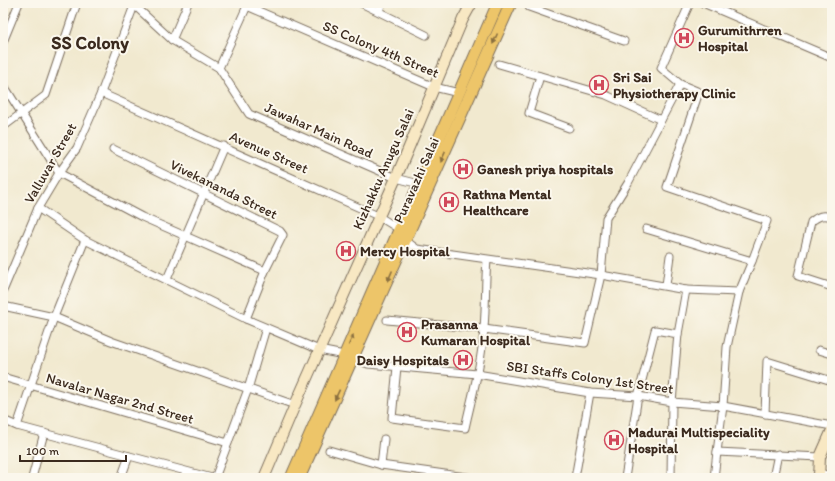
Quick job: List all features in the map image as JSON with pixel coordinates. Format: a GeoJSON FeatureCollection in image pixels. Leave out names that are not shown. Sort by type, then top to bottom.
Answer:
{"type":"FeatureCollection","features":[{"type":"Feature","properties":{"kind":"main road","name":"Puravazhi Salai"},"geometry":{"type":"LineString","coordinates":[[299,478],[349,357],[399,229],[498,3]]}},
{"type":"Feature","properties":{"kind":"main road","name":"Puravazhi Salai"},"geometry":{"type":"LineString","coordinates":[[291,478],[405,240],[511,3]]}},
{"type":"Feature","properties":{"kind":"street"},"geometry":{"type":"LineString","coordinates":[[3,42],[19,3]]}},
{"type":"Feature","properties":{"kind":"street"},"geometry":{"type":"LineString","coordinates":[[3,127],[46,95],[77,3]]}},
{"type":"Feature","properties":{"kind":"street"},"geometry":{"type":"LineString","coordinates":[[172,40],[188,3]]}},
{"type":"Feature","properties":{"kind":"street"},"geometry":{"type":"LineString","coordinates":[[361,3],[426,35]]}},
{"type":"Feature","properties":{"kind":"street"},"geometry":{"type":"LineString","coordinates":[[379,11],[382,3]]}},
{"type":"Feature","properties":{"kind":"street"},"geometry":{"type":"LineString","coordinates":[[460,3],[471,5]]}},
{"type":"Feature","properties":{"kind":"street"},"geometry":{"type":"LineString","coordinates":[[690,3],[661,68],[680,84],[699,92],[667,187],[767,221],[739,292],[727,347],[723,406],[714,478]]}},
{"type":"Feature","properties":{"kind":"street"},"geometry":{"type":"LineString","coordinates":[[702,3],[832,58]]}},
{"type":"Feature","properties":{"kind":"street","name":"Jawahar Main Road"},"geometry":{"type":"LineString","coordinates":[[134,4],[172,40],[219,68],[249,114],[396,178],[419,184]]}},
{"type":"Feature","properties":{"kind":"street","name":"Valluvar Street"},"geometry":{"type":"LineString","coordinates":[[3,291],[38,208],[59,173],[77,148],[101,93],[134,4]]}},
{"type":"Feature","properties":{"kind":"street","name":"SS Colony 4th Street"},"geometry":{"type":"LineString","coordinates":[[219,68],[247,4],[434,88],[459,93]]}},
{"type":"Feature","properties":{"kind":"street","name":"Kizhakku Anugu Salai"},"geometry":{"type":"LineString","coordinates":[[264,478],[294,405],[396,178],[463,19],[471,5]]}},
{"type":"Feature","properties":{"kind":"street"},"geometry":{"type":"LineString","coordinates":[[530,7],[624,41]]}},
{"type":"Feature","properties":{"kind":"street"},"geometry":{"type":"LineString","coordinates":[[499,64],[606,95],[661,120]]}},
{"type":"Feature","properties":{"kind":"street"},"geometry":{"type":"LineString","coordinates":[[540,76],[529,113],[569,128]]}},
{"type":"Feature","properties":{"kind":"street"},"geometry":{"type":"LineString","coordinates":[[3,84],[21,115],[59,173],[128,210],[186,238],[265,271]]}},
{"type":"Feature","properties":{"kind":"street"},"geometry":{"type":"LineString","coordinates":[[387,320],[484,329],[585,343],[601,275],[606,218],[628,183],[680,84]]}},
{"type":"Feature","properties":{"kind":"street","name":"Avenue Street"},"geometry":{"type":"LineString","coordinates":[[101,93],[224,146],[378,216],[399,229],[405,240],[417,249],[487,260]]}},
{"type":"Feature","properties":{"kind":"street"},"geometry":{"type":"LineString","coordinates":[[167,279],[186,238],[224,146]]}},
{"type":"Feature","properties":{"kind":"street","name":"Vivekananda Street"},"geometry":{"type":"LineString","coordinates":[[113,149],[280,231],[283,236],[265,271],[246,319]]}},
{"type":"Feature","properties":{"kind":"street","name":"SBI Staffs Colony 1st Street"},"geometry":{"type":"LineString","coordinates":[[38,208],[85,240],[246,319],[319,350],[349,357],[368,364],[477,374],[590,393],[638,396],[672,402],[723,406],[832,426]]}},
{"type":"Feature","properties":{"kind":"street"},"geometry":{"type":"LineString","coordinates":[[832,217],[826,215],[817,216],[811,222],[798,276],[832,287]]}},
{"type":"Feature","properties":{"kind":"street"},"geometry":{"type":"LineString","coordinates":[[646,229],[752,262]]}},
{"type":"Feature","properties":{"kind":"street"},"geometry":{"type":"LineString","coordinates":[[17,426],[54,317],[85,240]]}},
{"type":"Feature","properties":{"kind":"street"},"geometry":{"type":"LineString","coordinates":[[666,286],[670,256]]}},
{"type":"Feature","properties":{"kind":"street"},"geometry":{"type":"LineString","coordinates":[[397,366],[392,418],[465,428],[477,374],[484,329],[484,288],[487,260],[601,275],[686,290],[739,292]]}},
{"type":"Feature","properties":{"kind":"street"},"geometry":{"type":"LineString","coordinates":[[671,478],[672,402],[678,334],[686,290]]}},
{"type":"Feature","properties":{"kind":"street"},"geometry":{"type":"LineString","coordinates":[[3,306],[54,317],[111,341],[294,405]]}},
{"type":"Feature","properties":{"kind":"street"},"geometry":{"type":"LineString","coordinates":[[215,478],[248,389],[266,328]]}},
{"type":"Feature","properties":{"kind":"street"},"geometry":{"type":"LineString","coordinates":[[625,478],[638,396],[655,330],[678,334]]}},
{"type":"Feature","properties":{"kind":"street"},"geometry":{"type":"LineString","coordinates":[[819,350],[832,354]]}},
{"type":"Feature","properties":{"kind":"street"},"geometry":{"type":"LineString","coordinates":[[766,414],[767,361],[832,381]]}},
{"type":"Feature","properties":{"kind":"street","name":"Navalar Nagar 2nd Street"},"geometry":{"type":"LineString","coordinates":[[6,378],[228,443]]}},
{"type":"Feature","properties":{"kind":"street"},"geometry":{"type":"LineString","coordinates":[[574,478],[590,393]]}},
{"type":"Feature","properties":{"kind":"street"},"geometry":{"type":"LineString","coordinates":[[3,420],[17,426],[212,478]]}},
{"type":"Feature","properties":{"kind":"street"},"geometry":{"type":"LineString","coordinates":[[832,430],[820,457],[818,475],[832,477]]}},
{"type":"Feature","properties":{"kind":"street"},"geometry":{"type":"LineString","coordinates":[[32,478],[44,433]]}},
{"type":"Feature","properties":{"kind":"street"},"geometry":{"type":"LineString","coordinates":[[381,465],[384,439]]}},
{"type":"Feature","properties":{"kind":"street"},"geometry":{"type":"LineString","coordinates":[[329,450],[381,465],[432,475],[473,478]]}},
{"type":"Feature","properties":{"kind":"street"},"geometry":{"type":"LineString","coordinates":[[717,452],[820,457]]}},
{"type":"Feature","properties":{"kind":"street"},"geometry":{"type":"LineString","coordinates":[[773,478],[778,454]]}},
{"type":"Feature","properties":{"kind":"street"},"geometry":{"type":"LineString","coordinates":[[121,478],[129,456]]}},
{"type":"Feature","properties":{"kind":"place","name":"Gurumithrren Hospital"},"geometry":{"type":"Point","coordinates":[684,38]}},
{"type":"Feature","properties":{"kind":"place","name":"Sri Sai Physiotherapy Clinic"},"geometry":{"type":"Point","coordinates":[599,85]}},
{"type":"Feature","properties":{"kind":"place","name":"Ganesh priya hospitals"},"geometry":{"type":"Point","coordinates":[463,169]}},
{"type":"Feature","properties":{"kind":"place","name":"Rathna Mental Healthcare"},"geometry":{"type":"Point","coordinates":[449,202]}},
{"type":"Feature","properties":{"kind":"place","name":"Mercy Hospital"},"geometry":{"type":"Point","coordinates":[346,251]}},
{"type":"Feature","properties":{"kind":"place","name":"Prasanna Kumaran Hospital"},"geometry":{"type":"Point","coordinates":[407,332]}},
{"type":"Feature","properties":{"kind":"place","name":"Daisy Hospitals"},"geometry":{"type":"Point","coordinates":[463,360]}},
{"type":"Feature","properties":{"kind":"place","name":"Madurai Multispeciality Hospital"},"geometry":{"type":"Point","coordinates":[614,440]}},
{"type":"Feature","properties":{"kind":"district","name":"SS Colony"},"geometry":{"type":"Point","coordinates":[90,43]}}]}
